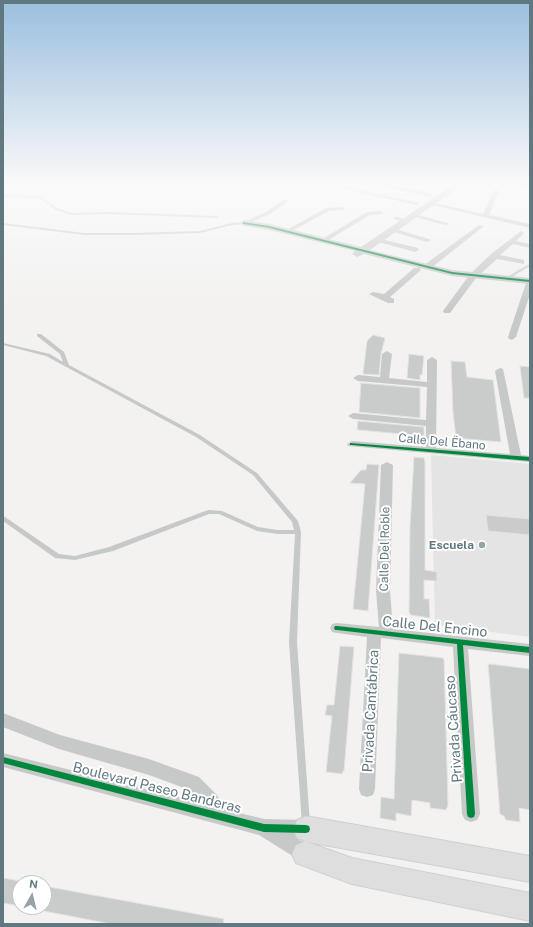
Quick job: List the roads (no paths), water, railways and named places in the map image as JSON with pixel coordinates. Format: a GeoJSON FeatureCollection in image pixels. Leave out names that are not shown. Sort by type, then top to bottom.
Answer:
{"type":"FeatureCollection","features":[{"type":"Feature","properties":{"kind":"main road","name":"Boulevard Paseo Banderas"},"geometry":{"type":"LineString","coordinates":[[305,841],[530,869]]}},
{"type":"Feature","properties":{"kind":"main road","name":"Boulevard Paseo Banderas"},"geometry":{"type":"LineString","coordinates":[[305,841],[352,871],[530,907]]}},
{"type":"Feature","properties":{"kind":"street"},"geometry":{"type":"LineString","coordinates":[[252,226],[269,232],[472,278]]}},
{"type":"Feature","properties":{"kind":"street"},"geometry":{"type":"LineString","coordinates":[[266,226],[323,241],[347,250]]}},
{"type":"Feature","properties":{"kind":"street"},"geometry":{"type":"LineString","coordinates":[[286,232],[296,226]]}},
{"type":"Feature","properties":{"kind":"street"},"geometry":{"type":"LineString","coordinates":[[323,241],[348,226]]}},
{"type":"Feature","properties":{"kind":"street"},"geometry":{"type":"LineString","coordinates":[[347,250],[383,226]]}},
{"type":"Feature","properties":{"kind":"street"},"geometry":{"type":"LineString","coordinates":[[360,253],[397,226]]}},
{"type":"Feature","properties":{"kind":"street"},"geometry":{"type":"LineString","coordinates":[[427,267],[481,226]]}},
{"type":"Feature","properties":{"kind":"street"},"geometry":{"type":"LineString","coordinates":[[392,230],[427,240]]}},
{"type":"Feature","properties":{"kind":"street"},"geometry":{"type":"LineString","coordinates":[[447,311],[472,278],[494,256],[521,233]]}},
{"type":"Feature","properties":{"kind":"street"},"geometry":{"type":"LineString","coordinates":[[377,240],[415,250]]}},
{"type":"Feature","properties":{"kind":"street"},"geometry":{"type":"LineString","coordinates":[[512,242],[530,246]]}},
{"type":"Feature","properties":{"kind":"street"},"geometry":{"type":"LineString","coordinates":[[360,253],[417,270],[530,284],[512,337]]}},
{"type":"Feature","properties":{"kind":"street"},"geometry":{"type":"LineString","coordinates":[[494,256],[521,262]]}},
{"type":"Feature","properties":{"kind":"street"},"geometry":{"type":"LineString","coordinates":[[373,294],[388,299],[417,270]]}},
{"type":"Feature","properties":{"kind":"street"},"geometry":{"type":"LineString","coordinates":[[384,381],[387,354]]}},
{"type":"Feature","properties":{"kind":"street"},"geometry":{"type":"LineString","coordinates":[[431,451],[432,360]]}},
{"type":"Feature","properties":{"kind":"street"},"geometry":{"type":"LineString","coordinates":[[500,371],[516,457]]}},
{"type":"Feature","properties":{"kind":"street"},"geometry":{"type":"LineString","coordinates":[[358,378],[431,385]]}},
{"type":"Feature","properties":{"kind":"street"},"geometry":{"type":"LineString","coordinates":[[353,416],[432,424]]}},
{"type":"Feature","properties":{"kind":"street","name":"Calle Del Ëbano"},"geometry":{"type":"LineString","coordinates":[[352,444],[530,459]]}},
{"type":"Feature","properties":{"kind":"street","name":"Calle Del Roble"},"geometry":{"type":"LineString","coordinates":[[380,633],[383,591],[387,465]]}},
{"type":"Feature","properties":{"kind":"street","name":"Calle Del Encino"},"geometry":{"type":"LineString","coordinates":[[337,628],[530,650]]}},
{"type":"Feature","properties":{"kind":"street","name":"Privada Cantábrica"},"geometry":{"type":"LineString","coordinates":[[367,789],[380,633]]}},
{"type":"Feature","properties":{"kind":"street","name":"Privada Cáucaso"},"geometry":{"type":"LineString","coordinates":[[460,642],[471,814]]}},
{"type":"Feature","properties":{"kind":"street"},"geometry":{"type":"LineString","coordinates":[[3,720],[59,742],[149,767],[193,783],[211,800],[222,816]]}},
{"type":"Feature","properties":{"kind":"street","name":"Boulevard Paseo Banderas"},"geometry":{"type":"LineString","coordinates":[[3,760],[222,816],[305,841]]}},
{"type":"Feature","properties":{"kind":"street","name":"Boulevard Paseo Banderas"},"geometry":{"type":"LineString","coordinates":[[264,828],[305,841]]}},
{"type":"Feature","properties":{"kind":"lane"},"geometry":{"type":"LineString","coordinates":[[21,226],[84,234],[133,234],[200,232],[223,226]]}},
{"type":"Feature","properties":{"kind":"lane"},"geometry":{"type":"LineString","coordinates":[[39,335],[62,353],[67,365]]}},
{"type":"Feature","properties":{"kind":"lane"},"geometry":{"type":"LineString","coordinates":[[3,344],[48,354],[80,373],[198,436],[255,474],[295,521],[298,532],[294,642],[305,841]]}},
{"type":"Feature","properties":{"kind":"lane"},"geometry":{"type":"LineString","coordinates":[[3,518],[57,556],[75,558],[111,549],[208,512],[220,512],[258,529],[278,532],[298,532]]}},
{"type":"Feature","properties":{"kind":"waterway"},"geometry":{"type":"LineString","coordinates":[[519,271],[530,265]]}},
{"type":"Feature","properties":{"kind":"waterway"},"geometry":{"type":"LineString","coordinates":[[511,276],[521,270]]}},
{"type":"Feature","properties":{"kind":"place","name":"Escuela"},"geometry":{"type":"Point","coordinates":[482,545]}}]}
